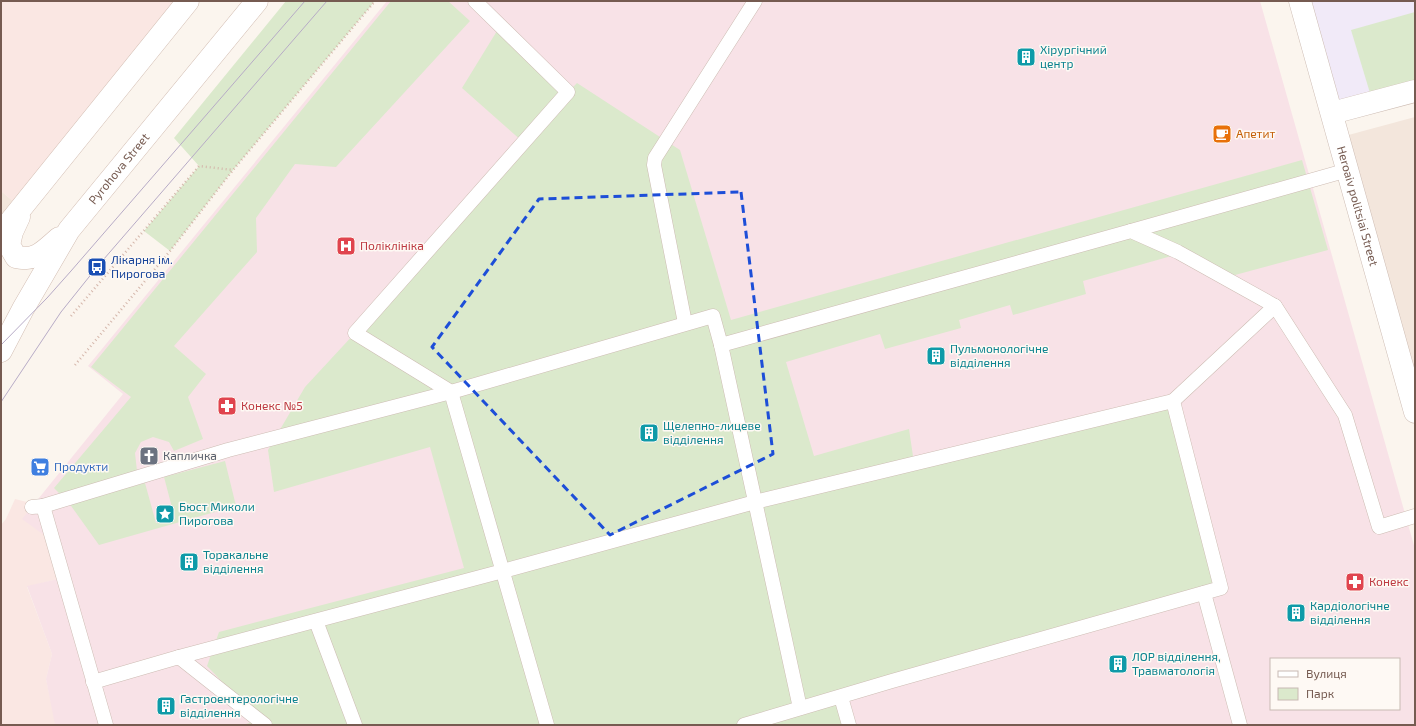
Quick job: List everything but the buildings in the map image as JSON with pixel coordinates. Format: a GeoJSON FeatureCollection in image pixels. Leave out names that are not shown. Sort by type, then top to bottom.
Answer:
{"type":"FeatureCollection","features":[{"type":"Feature","properties":{"kind":"main road"},"geometry":{"type":"LineString","coordinates":[[1,233],[188,1]]}},
{"type":"Feature","properties":{"kind":"main road","name":"Pyrohova Street"},"geometry":{"type":"LineString","coordinates":[[1,351],[23,309],[69,230],[257,1]]}},
{"type":"Feature","properties":{"kind":"main road","name":"Heroaiv politsiai Street"},"geometry":{"type":"LineString","coordinates":[[1300,1],[1415,412]]}},
{"type":"Feature","properties":{"kind":"main road"},"geometry":{"type":"LineString","coordinates":[[1332,113],[1415,91]]}},
{"type":"Feature","properties":{"kind":"main road"},"geometry":{"type":"LineString","coordinates":[[27,200],[12,232],[9,245],[16,257],[25,259],[38,255],[69,230]]}},
{"type":"Feature","properties":{"kind":"main road"},"geometry":{"type":"LineString","coordinates":[[1,331],[23,309]]}},
{"type":"Feature","properties":{"kind":"lane"},"geometry":{"type":"LineString","coordinates":[[475,1],[568,92],[355,332],[451,392],[547,725]]}},
{"type":"Feature","properties":{"kind":"lane"},"geometry":{"type":"LineString","coordinates":[[685,323],[654,165],[655,158],[755,1]]}},
{"type":"Feature","properties":{"kind":"lane"},"geometry":{"type":"LineString","coordinates":[[721,345],[1348,170]]}},
{"type":"Feature","properties":{"kind":"lane"},"geometry":{"type":"LineString","coordinates":[[1131,231],[1178,252],[1275,306],[1346,415],[1379,527],[1415,516]]}},
{"type":"Feature","properties":{"kind":"lane"},"geometry":{"type":"LineString","coordinates":[[93,682],[180,657],[503,572],[755,502],[1173,401],[1275,306]]}},
{"type":"Feature","properties":{"kind":"lane"},"geometry":{"type":"LineString","coordinates":[[106,725],[38,507],[228,450],[451,392],[713,316],[721,345],[800,708]]}},
{"type":"Feature","properties":{"kind":"lane"},"geometry":{"type":"LineString","coordinates":[[744,725],[892,681],[1221,588],[1173,401]]}},
{"type":"Feature","properties":{"kind":"lane"},"geometry":{"type":"LineString","coordinates":[[1204,593],[1240,725]]}},
{"type":"Feature","properties":{"kind":"lane"},"geometry":{"type":"LineString","coordinates":[[316,621],[356,725]]}},
{"type":"Feature","properties":{"kind":"lane"},"geometry":{"type":"LineString","coordinates":[[180,657],[265,725]]}},
{"type":"Feature","properties":{"kind":"lane"},"geometry":{"type":"LineString","coordinates":[[841,697],[849,725]]}},
{"type":"Feature","properties":{"kind":"path"},"geometry":{"type":"LineString","coordinates":[[75,365],[170,251],[233,170],[375,1]]}},
{"type":"Feature","properties":{"kind":"path"},"geometry":{"type":"LineString","coordinates":[[71,316],[199,166],[233,170]]}},
{"type":"Feature","properties":{"kind":"highlighted area"},"geometry":{"type":"Polygon","coordinates":[[[741,192],[773,454],[610,535],[432,347],[539,199],[741,192]]]}},
{"type":"Feature","properties":{"kind":"shaded area"},"geometry":{"type":"Polygon","coordinates":[[[1,1],[189,1],[21,208],[1,191],[1,1]]]}},
{"type":"Feature","properties":{"kind":"shaded area"},"geometry":{"type":"Polygon","coordinates":[[[387,1],[1260,1],[1415,549],[1415,725],[55,725],[46,679],[52,654],[27,586],[58,579],[48,538],[22,519],[123,394],[88,366],[387,1]]]}},
{"type":"Feature","properties":{"kind":"shaded area"},"geometry":{"type":"Polygon","coordinates":[[[1300,1],[1415,1],[1415,90],[1332,113],[1300,1]]]}},
{"type":"Feature","properties":{"kind":"shaded area"},"geometry":{"type":"Polygon","coordinates":[[[1415,117],[1415,412],[1341,137],[1415,117]]]}},
{"type":"Feature","properties":{"kind":"shaded area"},"geometry":{"type":"Polygon","coordinates":[[[1,191],[21,208],[1,233],[1,191]]]}},
{"type":"Feature","properties":{"kind":"shaded area"},"geometry":{"type":"Polygon","coordinates":[[[15,499],[43,506],[58,579],[27,587],[52,654],[46,679],[56,725],[1,725],[1,525],[6,519],[15,499]]]}},
{"type":"Feature","properties":{"kind":"green space"},"geometry":{"type":"Polygon","coordinates":[[[286,1],[375,1],[233,170],[170,251],[144,231],[199,166],[174,138],[286,1]]]}},
{"type":"Feature","properties":{"kind":"green space"},"geometry":{"type":"Polygon","coordinates":[[[391,1],[448,1],[470,21],[336,167],[295,164],[256,218],[257,252],[174,346],[206,374],[188,397],[203,439],[174,451],[169,442],[153,437],[141,442],[135,453],[137,471],[63,497],[54,488],[131,397],[91,367],[391,1]]]}},
{"type":"Feature","properties":{"kind":"green space"},"geometry":{"type":"Polygon","coordinates":[[[1415,12],[1415,91],[1373,103],[1351,30],[1415,12]]]}},
{"type":"Feature","properties":{"kind":"green space"},"geometry":{"type":"Polygon","coordinates":[[[500,26],[568,92],[577,83],[680,150],[731,320],[1302,160],[1328,250],[1224,278],[1175,255],[1083,281],[1086,294],[1013,315],[1010,305],[959,320],[961,328],[885,349],[880,334],[786,362],[814,456],[909,429],[914,463],[1173,401],[1221,588],[842,697],[849,725],[243,725],[259,720],[207,666],[219,632],[464,568],[430,447],[274,492],[268,450],[305,387],[355,333],[523,142],[462,88],[500,26]]]}},
{"type":"Feature","properties":{"kind":"green space"},"geometry":{"type":"Polygon","coordinates":[[[225,461],[236,506],[99,545],[69,503],[145,483],[156,523],[175,519],[164,477],[225,461]]]}},
{"type":"Feature","properties":{"kind":"tram line"},"geometry":{"type":"LineString","coordinates":[[1,345],[71,271],[305,1]]}},
{"type":"Feature","properties":{"kind":"tram line"},"geometry":{"type":"LineString","coordinates":[[1,402],[61,312],[97,267],[327,1]]}},
{"type":"Feature","properties":{"kind":"place","name":"Хірургічний центр"},"geometry":{"type":"Point","coordinates":[1026,57]}},
{"type":"Feature","properties":{"kind":"place","name":"Апетит"},"geometry":{"type":"Point","coordinates":[1222,134]}},
{"type":"Feature","properties":{"kind":"place","name":"Поліклініка"},"geometry":{"type":"Point","coordinates":[346,246]}},
{"type":"Feature","properties":{"kind":"place","name":"Лікарня ім. Пирогова"},"geometry":{"type":"Point","coordinates":[97,267]}},
{"type":"Feature","properties":{"kind":"place","name":"Пульмонологічне відділення"},"geometry":{"type":"Point","coordinates":[936,356]}},
{"type":"Feature","properties":{"kind":"place","name":"Конекс №5"},"geometry":{"type":"Point","coordinates":[227,406]}},
{"type":"Feature","properties":{"kind":"place","name":"Щелепно-лицеве відділення"},"geometry":{"type":"Point","coordinates":[649,433]}},
{"type":"Feature","properties":{"kind":"place","name":"Капличка"},"geometry":{"type":"Point","coordinates":[149,456]}},
{"type":"Feature","properties":{"kind":"place","name":"Продукти"},"geometry":{"type":"Point","coordinates":[40,467]}},
{"type":"Feature","properties":{"kind":"place","name":"Бюст Миколи Пирогова"},"geometry":{"type":"Point","coordinates":[165,514]}},
{"type":"Feature","properties":{"kind":"place","name":"Торакальне відділення"},"geometry":{"type":"Point","coordinates":[189,562]}},
{"type":"Feature","properties":{"kind":"place","name":"Конекс"},"geometry":{"type":"Point","coordinates":[1355,582]}},
{"type":"Feature","properties":{"kind":"place","name":"Кардіологічне відділення"},"geometry":{"type":"Point","coordinates":[1296,613]}},
{"type":"Feature","properties":{"kind":"place","name":"ЛОР відділення, Травматологія"},"geometry":{"type":"Point","coordinates":[1118,664]}},
{"type":"Feature","properties":{"kind":"place","name":"Гастроентерологічне відділення"},"geometry":{"type":"Point","coordinates":[166,706]}}]}
